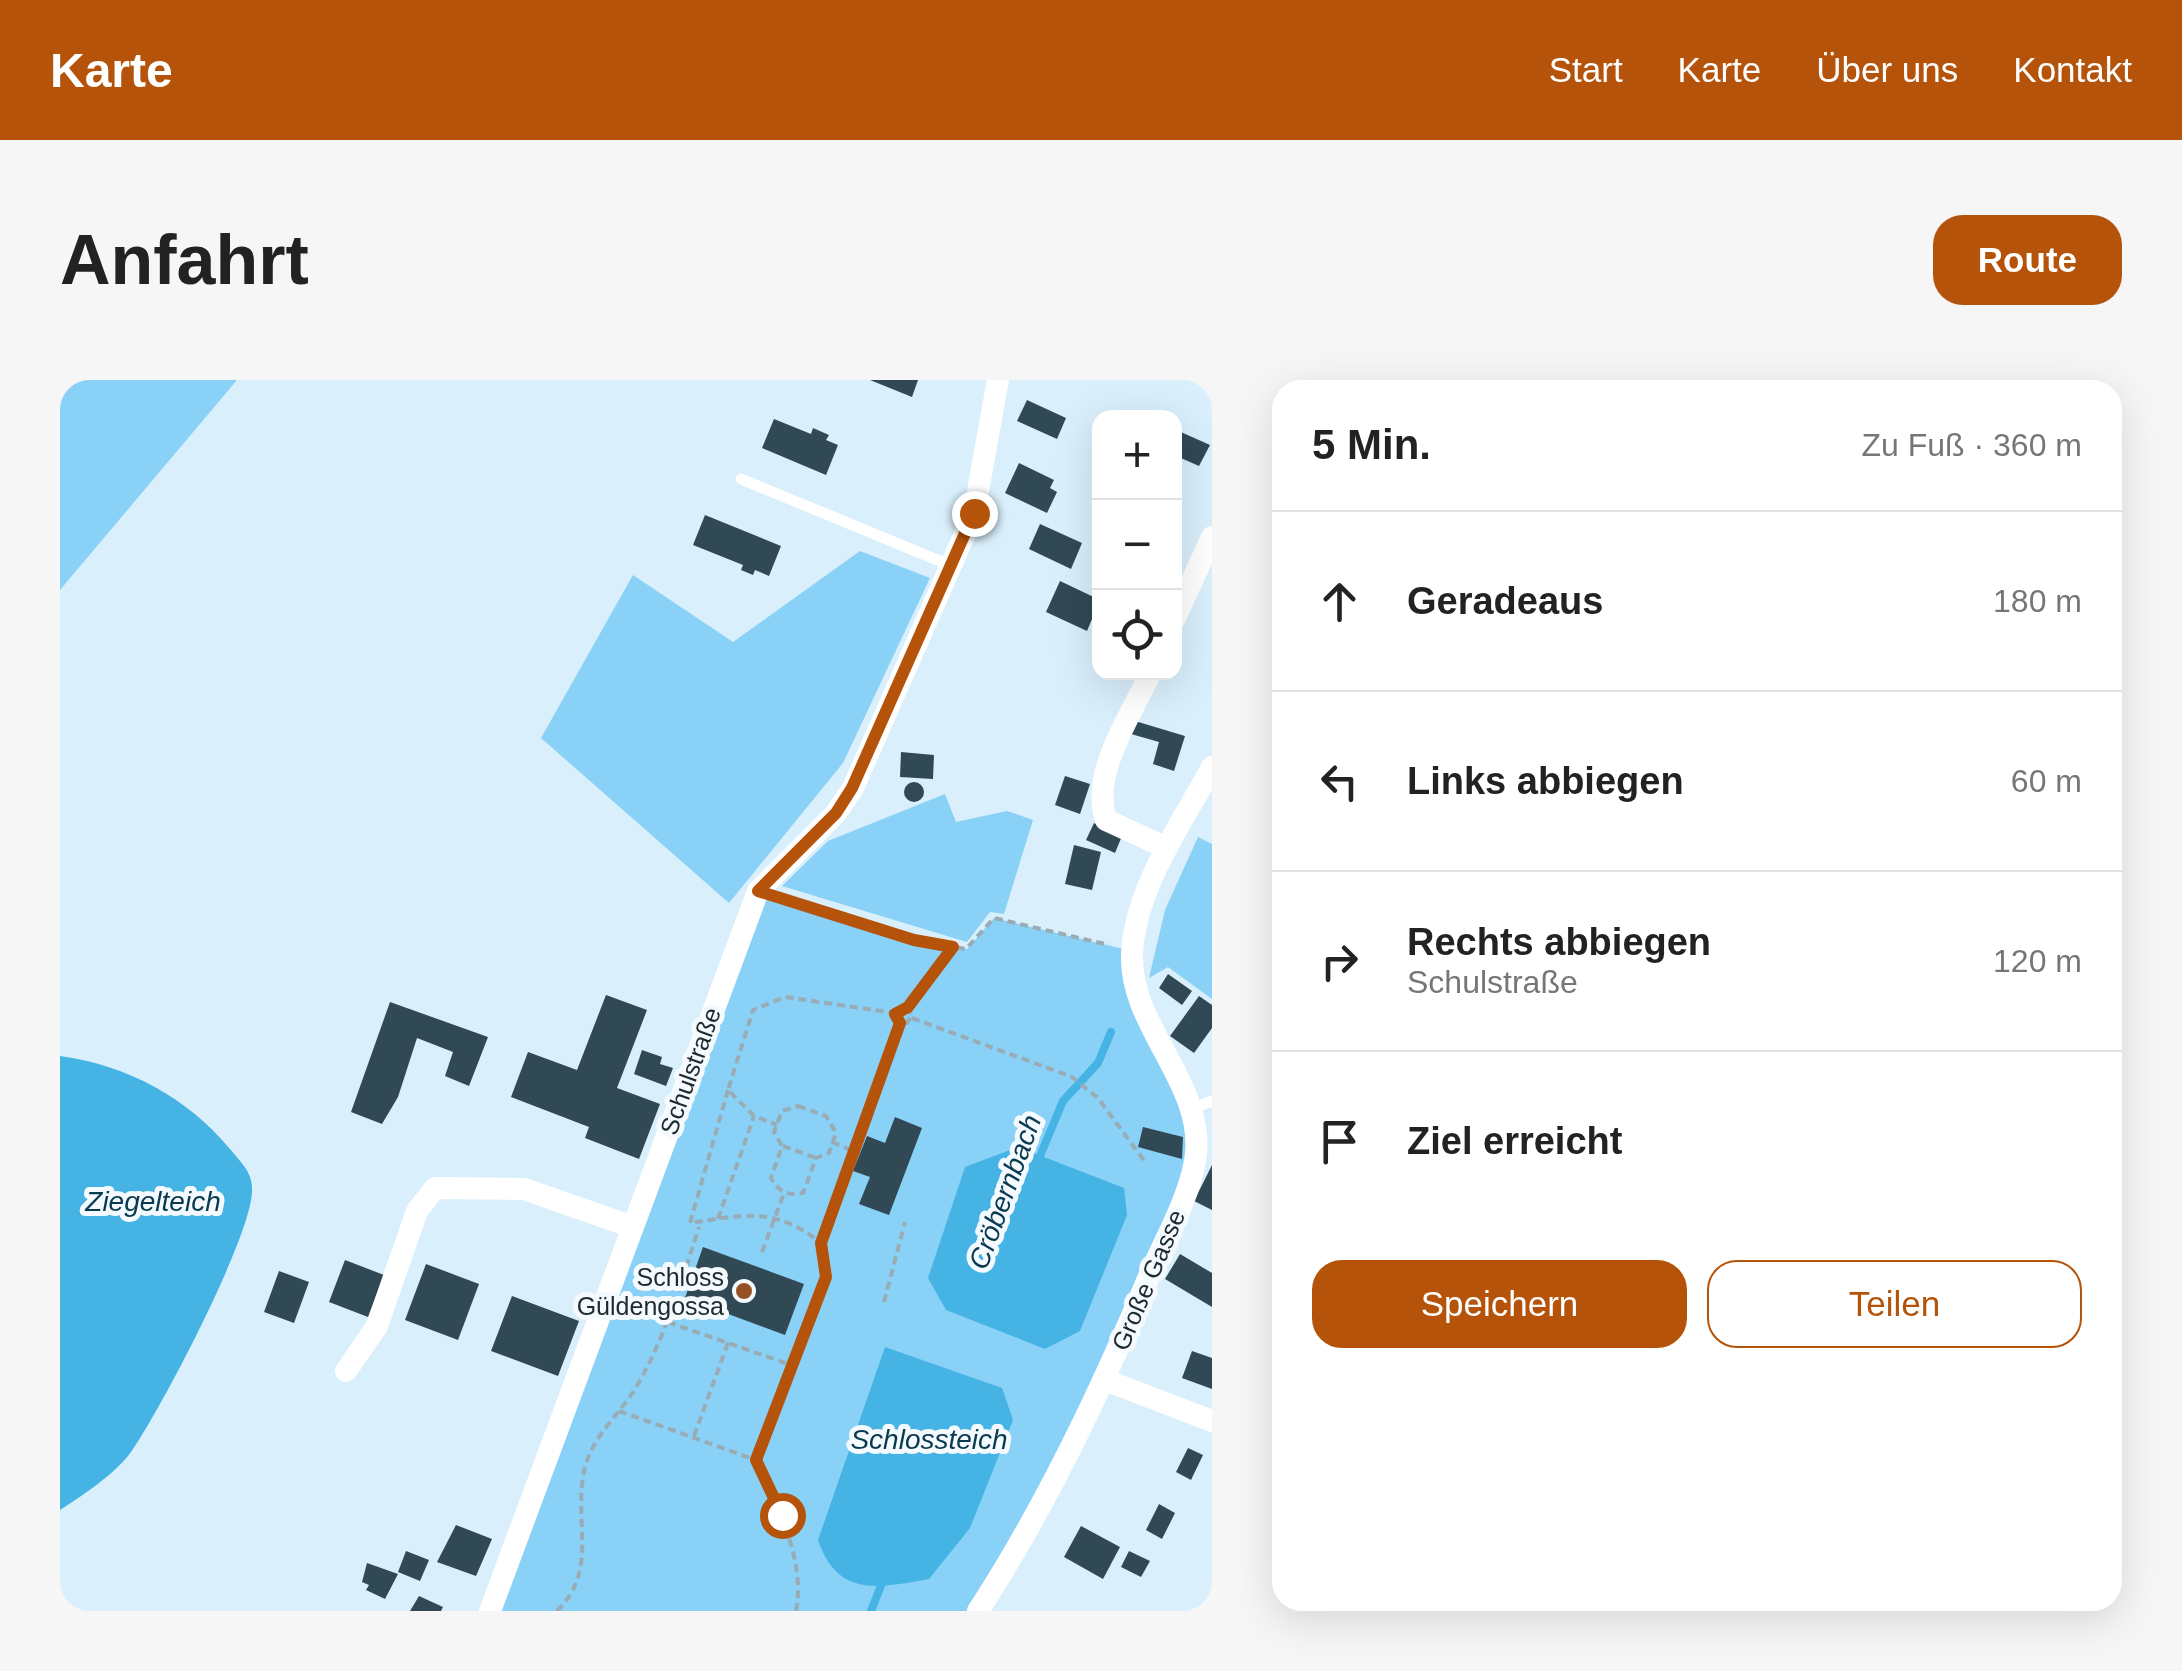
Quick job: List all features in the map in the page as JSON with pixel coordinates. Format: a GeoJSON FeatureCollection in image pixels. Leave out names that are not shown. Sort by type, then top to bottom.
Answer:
{"type":"FeatureCollection","features":[{"type":"Feature","properties":{"kind":"street","name":"Schulstraße"},"geometry":{"type":"LineString","coordinates":[[490,1611],[758,891],[836,813],[852,788],[974,513],[998,380]]}},
{"type":"Feature","properties":{"kind":"street"},"geometry":{"type":"LineString","coordinates":[[1182,603],[1212,537]]}},
{"type":"Feature","properties":{"kind":"street"},"geometry":{"type":"LineString","coordinates":[[1146,680],[1102,780],[1101,805],[1106,820],[1167,848]]}},
{"type":"Feature","properties":{"kind":"street","name":"Große Gasse"},"geometry":{"type":"LineString","coordinates":[[978,1611],[1010,1561],[1105,1380],[1190,1178],[1202,1105],[1138,994],[1132,951],[1140,914],[1167,848],[1212,767]]}},
{"type":"Feature","properties":{"kind":"street"},"geometry":{"type":"LineString","coordinates":[[346,1371],[376,1326],[416,1211],[435,1188],[524,1189],[632,1227]]}},
{"type":"Feature","properties":{"kind":"street"},"geometry":{"type":"LineString","coordinates":[[1105,1380],[1212,1421]]}},
{"type":"Feature","properties":{"kind":"lane"},"geometry":{"type":"LineString","coordinates":[[741,478],[952,566]]}},
{"type":"Feature","properties":{"kind":"path"},"geometry":{"type":"LineString","coordinates":[[758,891],[914,940],[953,947],[966,949],[994,918],[1132,951]]}},
{"type":"Feature","properties":{"kind":"path"},"geometry":{"type":"LineString","coordinates":[[821,1243],[752,1212],[690,1223],[753,1010],[785,997],[895,1014],[908,1007],[953,947]]}},
{"type":"Feature","properties":{"kind":"path"},"geometry":{"type":"LineString","coordinates":[[908,1007],[912,1018]]}},
{"type":"Feature","properties":{"kind":"path"},"geometry":{"type":"LineString","coordinates":[[895,1014],[900,1023]]}},
{"type":"Feature","properties":{"kind":"path"},"geometry":{"type":"LineString","coordinates":[[756,1460],[826,1277],[821,1243],[900,1023],[912,1018],[1072,1076],[1098,1098],[1146,1162]]}},
{"type":"Feature","properties":{"kind":"path"},"geometry":{"type":"LineString","coordinates":[[728,1090],[754,1116],[777,1125]]}},
{"type":"Feature","properties":{"kind":"path"},"geometry":{"type":"LineString","coordinates":[[798,1106],[826,1116],[836,1133],[829,1153],[816,1158],[782,1146],[774,1132],[777,1125],[782,1111],[798,1106]]}},
{"type":"Feature","properties":{"kind":"path"},"geometry":{"type":"LineString","coordinates":[[718,1219],[754,1116]]}},
{"type":"Feature","properties":{"kind":"path"},"geometry":{"type":"LineString","coordinates":[[832,1142],[853,1150]]}},
{"type":"Feature","properties":{"kind":"path"},"geometry":{"type":"LineString","coordinates":[[782,1146],[770,1178],[784,1192],[803,1193],[816,1158]]}},
{"type":"Feature","properties":{"kind":"path"},"geometry":{"type":"LineString","coordinates":[[762,1252],[784,1192]]}},
{"type":"Feature","properties":{"kind":"path"},"geometry":{"type":"LineString","coordinates":[[884,1302],[905,1222]]}},
{"type":"Feature","properties":{"kind":"path"},"geometry":{"type":"LineString","coordinates":[[557,1611],[581,1579],[585,1555],[578,1501],[590,1450],[639,1382],[668,1322],[699,1227]]}},
{"type":"Feature","properties":{"kind":"path"},"geometry":{"type":"LineString","coordinates":[[668,1322],[793,1365]]}},
{"type":"Feature","properties":{"kind":"path"},"geometry":{"type":"LineString","coordinates":[[693,1438],[728,1342]]}},
{"type":"Feature","properties":{"kind":"path"},"geometry":{"type":"LineString","coordinates":[[618,1411],[756,1460],[782,1515],[799,1595],[796,1611]]}},
{"type":"Feature","properties":{"kind":"shaded area"},"geometry":{"type":"Polygon","coordinates":[[[60,380],[237,380],[60,590],[60,380]]]}},
{"type":"Feature","properties":{"kind":"shaded area"},"geometry":{"type":"Polygon","coordinates":[[[860,551],[930,578],[843,763],[729,903],[541,738],[633,575],[733,642],[860,551]]]}},
{"type":"Feature","properties":{"kind":"shaded area"},"geometry":{"type":"Polygon","coordinates":[[[945,794],[956,822],[1007,811],[1033,820],[1004,914],[990,912],[967,942],[782,886],[828,841],[945,794]]]}},
{"type":"Feature","properties":{"kind":"shaded area"},"geometry":{"type":"Polygon","coordinates":[[[1198,837],[1212,844],[1212,999],[1168,967],[1149,978],[1165,910],[1198,837]]]}},
{"type":"Feature","properties":{"kind":"shaded area"},"geometry":{"type":"Polygon","coordinates":[[[758,891],[940,945],[967,949],[994,918],[1132,951],[1191,1109],[1185,1193],[978,1611],[491,1611],[758,891]]]}},
{"type":"Feature","properties":{"kind":"water","name":"Ziegelteich"},"geometry":{"type":"Polygon","coordinates":[[[60,1056],[109,1067],[175,1100],[230,1149],[248,1172],[252,1188],[249,1210],[222,1280],[144,1431],[117,1468],[60,1510],[60,1056]]]}},
{"type":"Feature","properties":{"kind":"water"},"geometry":{"type":"Polygon","coordinates":[[[1018,1147],[1124,1188],[1127,1215],[1080,1331],[1045,1349],[946,1310],[928,1278],[965,1167],[1018,1147]]]}},
{"type":"Feature","properties":{"kind":"water","name":"Schlossteich"},"geometry":{"type":"Polygon","coordinates":[[[885,1347],[1002,1388],[1013,1420],[970,1528],[929,1579],[877,1586],[862,1585],[837,1572],[818,1540],[885,1347]]]}},
{"type":"Feature","properties":{"kind":"building"},"geometry":{"type":"Polygon","coordinates":[[[870,380],[918,380],[912,397],[870,380]]]}},
{"type":"Feature","properties":{"kind":"building"},"geometry":{"type":"Polygon","coordinates":[[[1027,400],[1066,418],[1057,439],[1017,421],[1027,400]]]}},
{"type":"Feature","properties":{"kind":"building"},"geometry":{"type":"Polygon","coordinates":[[[774,419],[811,434],[813,428],[829,435],[826,440],[838,445],[826,475],[762,448],[774,419]]]}},
{"type":"Feature","properties":{"kind":"building"},"geometry":{"type":"Polygon","coordinates":[[[1182,433],[1210,445],[1199,466],[1182,459],[1182,433]]]}},
{"type":"Feature","properties":{"kind":"building"},"geometry":{"type":"Polygon","coordinates":[[[1019,463],[1054,480],[1050,488],[1057,492],[1047,513],[1005,493],[1019,463]]]}},
{"type":"Feature","properties":{"kind":"building"},"geometry":{"type":"Polygon","coordinates":[[[705,515],[781,546],[769,576],[755,570],[753,575],[741,570],[743,565],[693,545],[705,515]]]}},
{"type":"Feature","properties":{"kind":"building"},"geometry":{"type":"Polygon","coordinates":[[[1040,524],[1082,543],[1071,569],[1029,549],[1040,524]]]}},
{"type":"Feature","properties":{"kind":"building"},"geometry":{"type":"Polygon","coordinates":[[[1060,581],[1092,596],[1092,619],[1087,631],[1046,612],[1060,581]]]}},
{"type":"Feature","properties":{"kind":"building"},"geometry":{"type":"Polygon","coordinates":[[[1135,721],[1185,736],[1174,771],[1153,764],[1159,742],[1131,734],[1135,721]]]}},
{"type":"Feature","properties":{"kind":"building"},"geometry":{"type":"Polygon","coordinates":[[[901,752],[934,755],[933,779],[900,777],[901,752]]]}},
{"type":"Feature","properties":{"kind":"building"},"geometry":{"type":"Polygon","coordinates":[[[1065,776],[1090,784],[1080,814],[1055,805],[1065,776]]]}},
{"type":"Feature","properties":{"kind":"building"},"geometry":{"type":"Polygon","coordinates":[[[914,782],[924,792],[914,802],[904,792],[914,782]]]}},
{"type":"Feature","properties":{"kind":"building"},"geometry":{"type":"Polygon","coordinates":[[[1094,823],[1122,836],[1115,853],[1086,840],[1094,823]]]}},
{"type":"Feature","properties":{"kind":"building"},"geometry":{"type":"Polygon","coordinates":[[[1074,845],[1101,852],[1092,890],[1065,884],[1074,845]]]}},
{"type":"Feature","properties":{"kind":"building"},"geometry":{"type":"Polygon","coordinates":[[[1168,974],[1192,991],[1182,1005],[1159,988],[1168,974]]]}},
{"type":"Feature","properties":{"kind":"building"},"geometry":{"type":"Polygon","coordinates":[[[606,995],[647,1010],[617,1088],[660,1104],[639,1159],[585,1138],[589,1127],[511,1097],[528,1052],[577,1070],[606,995]]]}},
{"type":"Feature","properties":{"kind":"building"},"geometry":{"type":"Polygon","coordinates":[[[1199,996],[1212,1005],[1212,1028],[1194,1053],[1170,1036],[1199,996]]]}},
{"type":"Feature","properties":{"kind":"building"},"geometry":{"type":"Polygon","coordinates":[[[390,1002],[488,1037],[469,1086],[445,1076],[453,1052],[417,1038],[398,1097],[382,1124],[351,1112],[390,1002]]]}},
{"type":"Feature","properties":{"kind":"building"},"geometry":{"type":"Polygon","coordinates":[[[642,1050],[662,1057],[660,1064],[673,1068],[666,1086],[634,1074],[642,1050]]]}},
{"type":"Feature","properties":{"kind":"building"},"geometry":{"type":"Polygon","coordinates":[[[895,1117],[922,1128],[889,1215],[859,1204],[870,1177],[853,1171],[867,1136],[885,1143],[895,1117]]]}},
{"type":"Feature","properties":{"kind":"building"},"geometry":{"type":"Polygon","coordinates":[[[1143,1127],[1183,1137],[1182,1159],[1138,1147],[1143,1127]]]}},
{"type":"Feature","properties":{"kind":"building"},"geometry":{"type":"Polygon","coordinates":[[[1212,1165],[1212,1210],[1194,1201],[1212,1165]]]}},
{"type":"Feature","properties":{"kind":"building","name":"Schloss Güldengossa"},"geometry":{"type":"Polygon","coordinates":[[[703,1247],[804,1284],[785,1335],[685,1298],[703,1247]]]}},
{"type":"Feature","properties":{"kind":"building"},"geometry":{"type":"Polygon","coordinates":[[[1180,1254],[1212,1273],[1212,1307],[1165,1279],[1180,1254]]]}},
{"type":"Feature","properties":{"kind":"building"},"geometry":{"type":"Polygon","coordinates":[[[345,1260],[384,1275],[368,1317],[329,1302],[345,1260]]]}},
{"type":"Feature","properties":{"kind":"building"},"geometry":{"type":"Polygon","coordinates":[[[426,1264],[479,1284],[458,1340],[405,1320],[426,1264]]]}},
{"type":"Feature","properties":{"kind":"building"},"geometry":{"type":"Polygon","coordinates":[[[279,1271],[309,1282],[294,1323],[264,1312],[279,1271]]]}},
{"type":"Feature","properties":{"kind":"building"},"geometry":{"type":"Polygon","coordinates":[[[512,1296],[579,1321],[558,1376],[491,1351],[512,1296]]]}},
{"type":"Feature","properties":{"kind":"building"},"geometry":{"type":"Polygon","coordinates":[[[1192,1351],[1212,1358],[1212,1389],[1182,1378],[1192,1351]]]}},
{"type":"Feature","properties":{"kind":"building"},"geometry":{"type":"Polygon","coordinates":[[[1188,1448],[1203,1455],[1191,1480],[1176,1472],[1188,1448]]]}},
{"type":"Feature","properties":{"kind":"building"},"geometry":{"type":"Polygon","coordinates":[[[1159,1504],[1175,1513],[1162,1539],[1146,1530],[1159,1504]]]}},
{"type":"Feature","properties":{"kind":"building"},"geometry":{"type":"Polygon","coordinates":[[[456,1525],[492,1539],[476,1576],[437,1562],[456,1525]]]}},
{"type":"Feature","properties":{"kind":"building"},"geometry":{"type":"Polygon","coordinates":[[[1081,1526],[1120,1547],[1103,1579],[1064,1557],[1081,1526]]]}},
{"type":"Feature","properties":{"kind":"building"},"geometry":{"type":"Polygon","coordinates":[[[406,1551],[429,1560],[420,1581],[398,1572],[406,1551]]]}},
{"type":"Feature","properties":{"kind":"building"},"geometry":{"type":"Polygon","coordinates":[[[1129,1551],[1150,1561],[1141,1577],[1121,1567],[1129,1551]]]}},
{"type":"Feature","properties":{"kind":"building"},"geometry":{"type":"Polygon","coordinates":[[[367,1563],[398,1574],[385,1599],[366,1590],[369,1585],[362,1582],[367,1563]]]}},
{"type":"Feature","properties":{"kind":"building"},"geometry":{"type":"Polygon","coordinates":[[[419,1596],[443,1607],[441,1611],[410,1611],[419,1596]]]}},
{"type":"Feature","properties":{"kind":"waterway","name":"Cröbernbach"},"geometry":{"type":"LineString","coordinates":[[1037,1163],[1063,1101],[1098,1063],[1111,1032]]}},
{"type":"Feature","properties":{"kind":"waterway","name":"Cröbernbach"},"geometry":{"type":"LineString","coordinates":[[871,1611],[884,1578]]}},
{"type":"Feature","properties":{"kind":"place","name":"Schloss Güldengossa"},"geometry":{"type":"Point","coordinates":[744,1291]}},
{"type":"Feature","properties":{"kind":"route"},"geometry":{"type":"LineString","coordinates":[[782,1515],[756,1460],[826,1277],[821,1243],[900,1023],[895,1014],[900,1007],[908,1007],[953,947],[914,940],[758,891],[836,813],[852,788],[974,513]]}}]}
